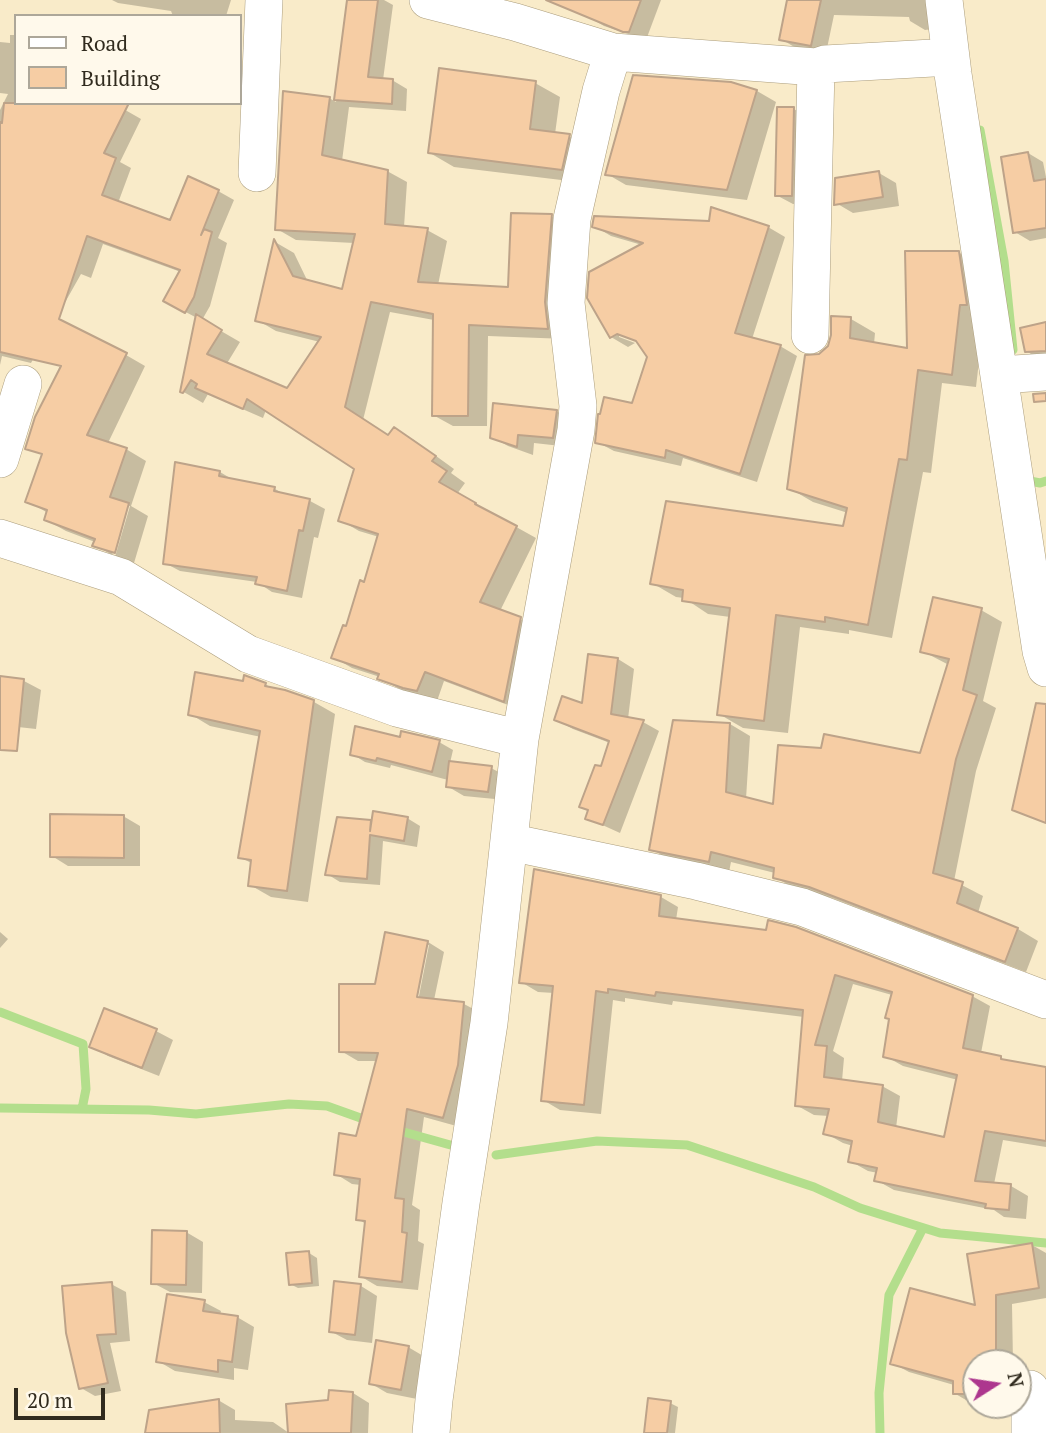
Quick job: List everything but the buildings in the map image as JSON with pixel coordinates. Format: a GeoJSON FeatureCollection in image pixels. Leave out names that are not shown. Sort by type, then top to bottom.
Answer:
{"type":"FeatureCollection","features":[{"type":"Feature","properties":{"kind":"street"},"geometry":{"type":"LineString","coordinates":[[257,173],[264,0]]}},
{"type":"Feature","properties":{"kind":"street"},"geometry":{"type":"LineString","coordinates":[[428,0],[519,11],[613,52],[816,67],[825,64],[951,57]]}},
{"type":"Feature","properties":{"kind":"street"},"geometry":{"type":"LineString","coordinates":[[944,0],[1041,651],[1046,668]]}},
{"type":"Feature","properties":{"kind":"street"},"geometry":{"type":"LineString","coordinates":[[431,1433],[461,1203],[489,1023],[520,739],[576,430],[578,406],[566,303],[572,219],[600,91],[613,52]]}},
{"type":"Feature","properties":{"kind":"street"},"geometry":{"type":"LineString","coordinates":[[810,335],[816,67]]}},
{"type":"Feature","properties":{"kind":"street"},"geometry":{"type":"LineString","coordinates":[[999,375],[1046,372]]}},
{"type":"Feature","properties":{"kind":"street"},"geometry":{"type":"LineString","coordinates":[[0,459],[23,384]]}},
{"type":"Feature","properties":{"kind":"street"},"geometry":{"type":"LineString","coordinates":[[0,538],[121,577],[248,654],[397,708],[520,739]]}},
{"type":"Feature","properties":{"kind":"street"},"geometry":{"type":"LineString","coordinates":[[509,842],[696,881],[802,907],[1046,1000]]}},
{"type":"Feature","properties":{"kind":"waterway"},"geometry":{"type":"LineString","coordinates":[[980,130],[1004,261],[1013,350]]}},
{"type":"Feature","properties":{"kind":"waterway"},"geometry":{"type":"LineString","coordinates":[[1025,480],[1040,483],[1046,481]]}},
{"type":"Feature","properties":{"kind":"waterway"},"geometry":{"type":"LineString","coordinates":[[0,1012],[83,1044],[86,1089],[82,1109]]}},
{"type":"Feature","properties":{"kind":"waterway"},"geometry":{"type":"LineString","coordinates":[[0,1108],[149,1110],[196,1114],[289,1104],[327,1106],[369,1121]]}},
{"type":"Feature","properties":{"kind":"waterway"},"geometry":{"type":"LineString","coordinates":[[393,1129],[454,1146]]}},
{"type":"Feature","properties":{"kind":"waterway"},"geometry":{"type":"LineString","coordinates":[[496,1155],[597,1141],[687,1145],[814,1187],[860,1208],[940,1233],[1046,1243]]}},
{"type":"Feature","properties":{"kind":"waterway"},"geometry":{"type":"LineString","coordinates":[[880,1433],[879,1393],[889,1295],[923,1228]]}}]}
